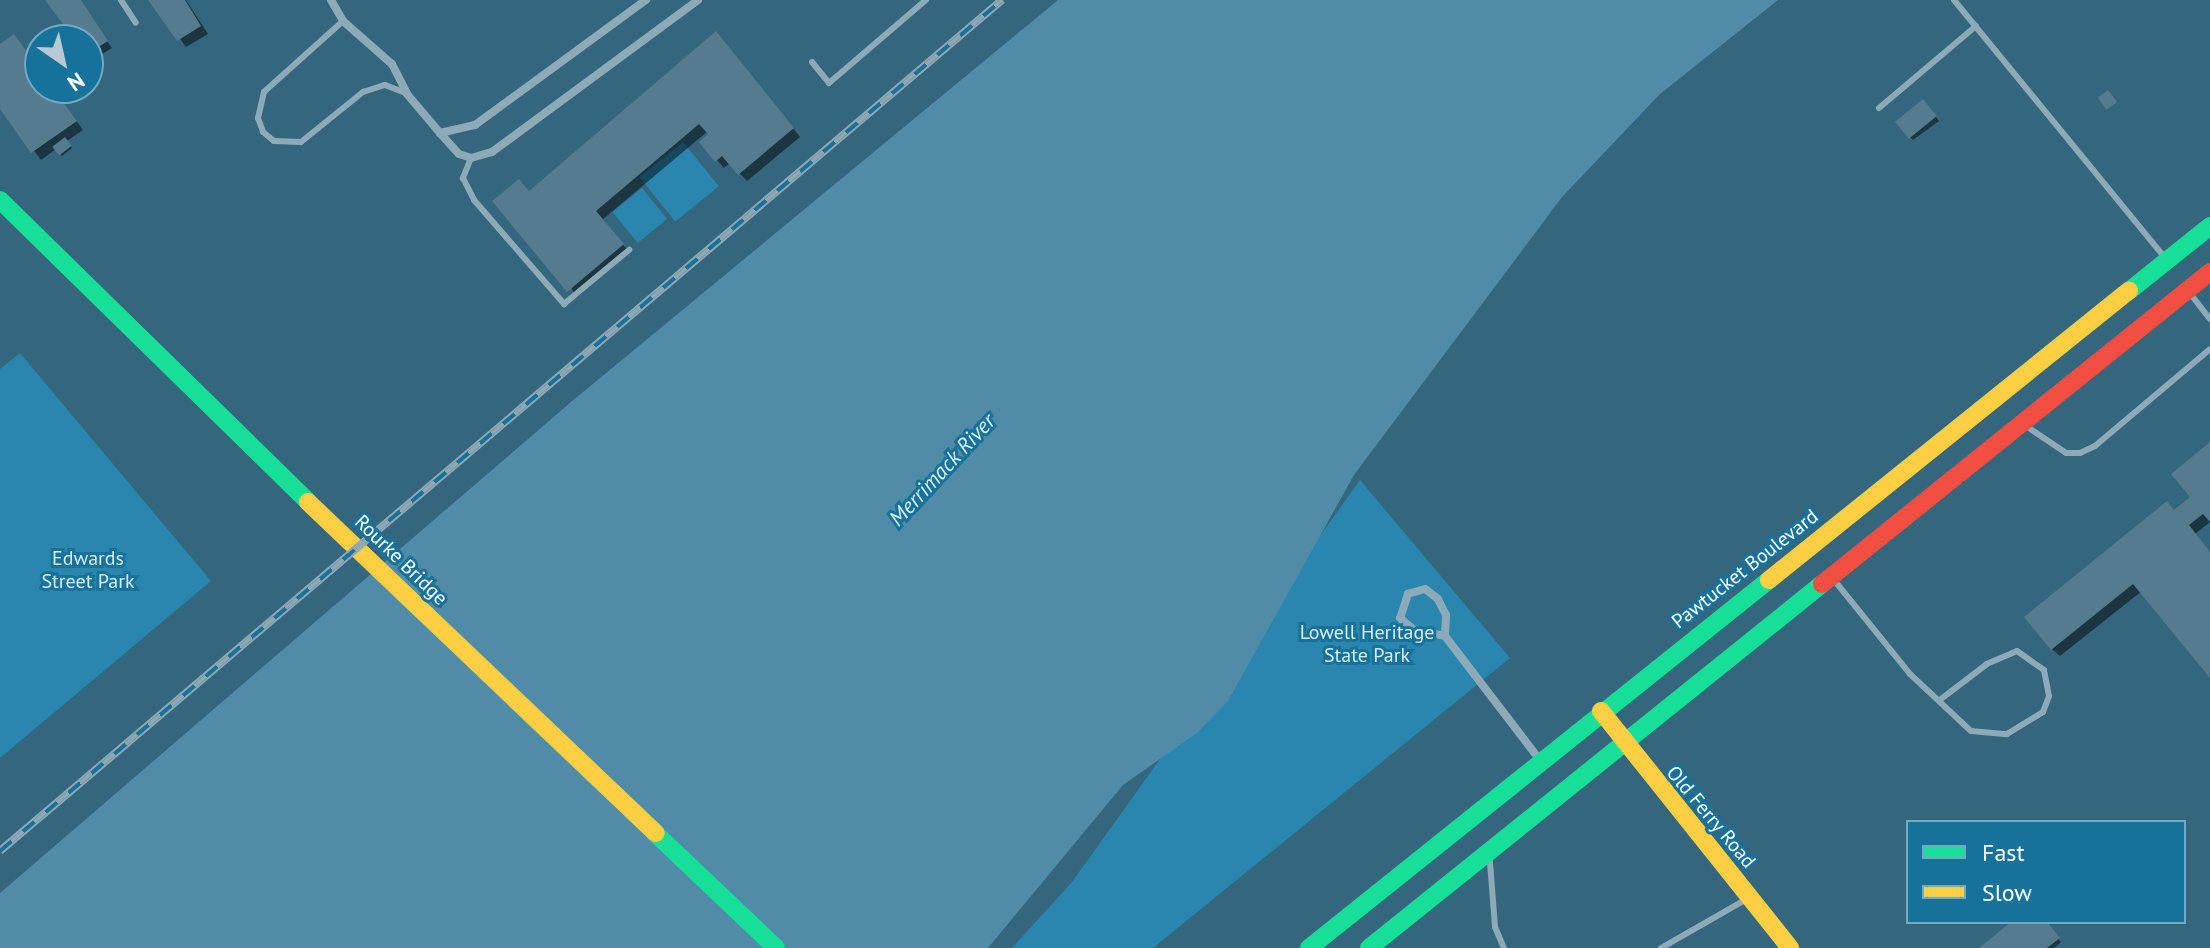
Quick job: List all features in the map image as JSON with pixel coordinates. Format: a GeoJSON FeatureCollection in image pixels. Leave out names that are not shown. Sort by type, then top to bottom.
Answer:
{"type":"FeatureCollection","features":[{"type":"Feature","properties":{"kind":"main road","name":"Rourke Bridge"},"geometry":{"type":"LineString","coordinates":[[0,200],[289,484],[776,948]]}},
{"type":"Feature","properties":{"kind":"main road","name":"Pawtucket Boulevard"},"geometry":{"type":"LineString","coordinates":[[1309,948],[1601,711],[2171,266],[2210,226]]}},
{"type":"Feature","properties":{"kind":"main road"},"geometry":{"type":"LineString","coordinates":[[1369,948],[1829,574],[2023,424],[2185,285],[2210,272]]}},
{"type":"Feature","properties":{"kind":"main road","name":"Old Ferry Road"},"geometry":{"type":"LineString","coordinates":[[1601,711],[1790,948]]}},
{"type":"Feature","properties":{"kind":"street"},"geometry":{"type":"LineString","coordinates":[[331,0],[343,21],[392,64],[407,94],[440,133],[459,154],[471,158],[492,152],[698,0]]}},
{"type":"Feature","properties":{"kind":"street"},"geometry":{"type":"LineString","coordinates":[[440,133],[475,125],[646,0]]}},
{"type":"Feature","properties":{"kind":"street"},"geometry":{"type":"LineString","coordinates":[[1445,636],[1427,636],[1407,625],[1399,609],[1408,594],[1425,589],[1438,599],[1446,615],[1445,636],[1540,760]]}},
{"type":"Feature","properties":{"kind":"lane"},"geometry":{"type":"LineString","coordinates":[[121,0],[136,23]]}},
{"type":"Feature","properties":{"kind":"lane"},"geometry":{"type":"LineString","coordinates":[[812,62],[829,83],[926,0]]}},
{"type":"Feature","properties":{"kind":"lane"},"geometry":{"type":"LineString","coordinates":[[1954,0],[2171,266]]}},
{"type":"Feature","properties":{"kind":"lane"},"geometry":{"type":"LineString","coordinates":[[343,21],[264,92],[258,118],[263,132],[274,141],[301,142],[363,92],[385,85],[407,94]]}},
{"type":"Feature","properties":{"kind":"lane"},"geometry":{"type":"LineString","coordinates":[[1879,108],[1976,26]]}},
{"type":"Feature","properties":{"kind":"lane"},"geometry":{"type":"LineString","coordinates":[[471,158],[463,178],[474,200],[564,304],[629,250]]}},
{"type":"Feature","properties":{"kind":"lane"},"geometry":{"type":"LineString","coordinates":[[2185,285],[2210,319]]}},
{"type":"Feature","properties":{"kind":"lane"},"geometry":{"type":"LineString","coordinates":[[2023,424],[2066,453],[2080,453],[2095,446],[2210,349]]}},
{"type":"Feature","properties":{"kind":"lane"},"geometry":{"type":"LineString","coordinates":[[1829,574],[1910,674],[1941,699],[1971,731],[2007,734],[2043,712],[2049,696],[2044,670],[2017,651],[1987,664],[1941,699]]}},
{"type":"Feature","properties":{"kind":"lane"},"geometry":{"type":"LineString","coordinates":[[1490,850],[1491,900],[1504,948]]}},
{"type":"Feature","properties":{"kind":"lane"},"geometry":{"type":"LineString","coordinates":[[1661,948],[1750,898]]}},
{"type":"Feature","properties":{"kind":"green space"},"geometry":{"type":"Polygon","coordinates":[[[683,142],[719,186],[675,222],[639,177],[683,142]]]}},
{"type":"Feature","properties":{"kind":"green space"},"geometry":{"type":"Polygon","coordinates":[[[642,188],[667,219],[638,243],[612,212],[642,188]]]}},
{"type":"Feature","properties":{"kind":"green space","name":"Edwards Street Park"},"geometry":{"type":"Polygon","coordinates":[[[20,353],[211,581],[0,758],[0,369],[20,353]]]}},
{"type":"Feature","properties":{"kind":"green space","name":"Lowell Heritage State Park"},"geometry":{"type":"Polygon","coordinates":[[[1360,480],[1510,658],[1153,948],[1012,948],[1072,882],[1360,480]]]}},
{"type":"Feature","properties":{"kind":"water","name":"Merrimack River"},"geometry":{"type":"Polygon","coordinates":[[[1058,0],[1778,0],[1660,94],[1562,197],[1354,475],[1228,701],[1197,733],[1123,785],[988,948],[0,948],[0,893],[571,402],[1058,0]]]}},
{"type":"Feature","properties":{"kind":"building"},"geometry":{"type":"Polygon","coordinates":[[[45,0],[81,0],[97,24],[63,24],[45,0]]]}},
{"type":"Feature","properties":{"kind":"building"},"geometry":{"type":"Polygon","coordinates":[[[148,0],[185,0],[201,26],[177,41],[148,0]]]}},
{"type":"Feature","properties":{"kind":"building"},"geometry":{"type":"Polygon","coordinates":[[[716,31],[794,128],[738,175],[722,156],[715,162],[699,142],[708,134],[699,124],[596,211],[624,244],[567,292],[492,201],[519,179],[529,191],[716,31]]]}},
{"type":"Feature","properties":{"kind":"building"},"geometry":{"type":"Polygon","coordinates":[[[14,34],[24,48],[24,104],[65,104],[77,121],[31,153],[0,109],[0,44],[14,34]]]}},
{"type":"Feature","properties":{"kind":"building"},"geometry":{"type":"Polygon","coordinates":[[[2108,90],[2117,102],[2107,110],[2098,98],[2108,90]]]}},
{"type":"Feature","properties":{"kind":"building"},"geometry":{"type":"Polygon","coordinates":[[[1923,99],[1937,116],[1909,139],[1895,122],[1923,99]]]}},
{"type":"Feature","properties":{"kind":"building"},"geometry":{"type":"Polygon","coordinates":[[[65,137],[72,146],[59,156],[52,147],[65,137]]]}},
{"type":"Feature","properties":{"kind":"building"},"geometry":{"type":"Polygon","coordinates":[[[2210,442],[2210,522],[2203,514],[2189,525],[2210,552],[2210,678],[2133,584],[2051,650],[2024,617],[2167,501],[2174,510],[2190,497],[2171,474],[2210,442]]]}},
{"type":"Feature","properties":{"kind":"building"},"geometry":{"type":"Polygon","coordinates":[[[2009,924],[2049,924],[2060,938],[2047,948],[1979,948],[2009,924]]]}},
{"type":"Feature","properties":{"kind":"railway"},"geometry":{"type":"LineString","coordinates":[[0,851],[1002,0]]}},
{"type":"Feature","properties":{"kind":"traffic: fast"},"geometry":{"type":"LineString","coordinates":[[0,200],[308,502]]}},
{"type":"Feature","properties":{"kind":"traffic: fast"},"geometry":{"type":"LineString","coordinates":[[2129,291],[2210,226]]}},
{"type":"Feature","properties":{"kind":"traffic: fast"},"geometry":{"type":"LineString","coordinates":[[1309,948],[1769,580]]}},
{"type":"Feature","properties":{"kind":"traffic: fast"},"geometry":{"type":"LineString","coordinates":[[1369,948],[1822,584]]}},
{"type":"Feature","properties":{"kind":"traffic: fast"},"geometry":{"type":"LineString","coordinates":[[655,833],[776,948]]}},
{"type":"Feature","properties":{"kind":"traffic: slow"},"geometry":{"type":"LineString","coordinates":[[1769,580],[2129,291]]}},
{"type":"Feature","properties":{"kind":"traffic: slow"},"geometry":{"type":"LineString","coordinates":[[308,502],[655,833]]}},
{"type":"Feature","properties":{"kind":"traffic: slow"},"geometry":{"type":"LineString","coordinates":[[1601,711],[1790,948]]}},
{"type":"Feature","properties":{"kind":"traffic: jam"},"geometry":{"type":"LineString","coordinates":[[1822,584],[2210,272]]}}]}
